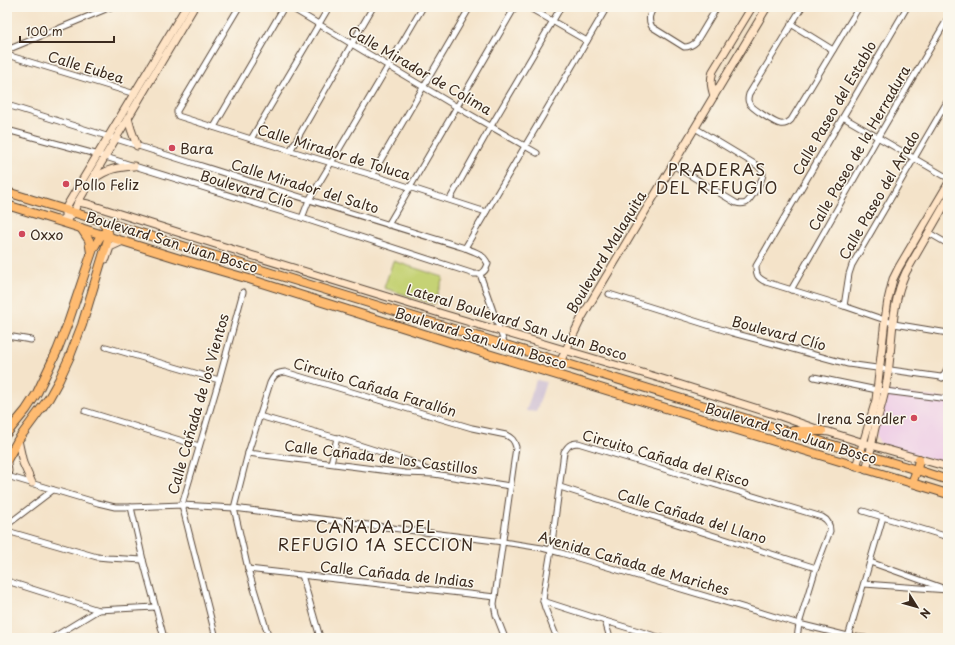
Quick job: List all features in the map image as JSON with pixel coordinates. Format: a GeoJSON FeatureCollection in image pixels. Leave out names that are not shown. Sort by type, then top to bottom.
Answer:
{"type":"FeatureCollection","features":[{"type":"Feature","properties":{"kind":"main road","name":"Boulevard San Juan Bosco"},"geometry":{"type":"LineString","coordinates":[[7,192],[948,480]]}},
{"type":"Feature","properties":{"kind":"main road","name":"Boulevard San Juan Bosco"},"geometry":{"type":"LineString","coordinates":[[7,205],[54,220],[69,222],[81,228],[106,234],[180,259],[948,494]]}},
{"type":"Feature","properties":{"kind":"main road"},"geometry":{"type":"LineString","coordinates":[[54,220],[62,216],[67,210]]}},
{"type":"Feature","properties":{"kind":"main road"},"geometry":{"type":"LineString","coordinates":[[7,462],[18,440],[49,398],[68,362],[77,340],[96,279],[106,234],[106,226],[100,220]]}},
{"type":"Feature","properties":{"kind":"main road"},"geometry":{"type":"LineString","coordinates":[[7,433],[26,410],[37,393],[54,357],[68,323],[96,243],[106,234],[120,226]]}},
{"type":"Feature","properties":{"kind":"main road"},"geometry":{"type":"LineString","coordinates":[[81,228],[89,240],[91,256]]}},
{"type":"Feature","properties":{"kind":"main road"},"geometry":{"type":"LineString","coordinates":[[134,244],[130,237],[134,233],[139,232]]}},
{"type":"Feature","properties":{"kind":"main road"},"geometry":{"type":"LineString","coordinates":[[476,350],[480,338]]}},
{"type":"Feature","properties":{"kind":"main road"},"geometry":{"type":"LineString","coordinates":[[786,431],[822,431]]}},
{"type":"Feature","properties":{"kind":"main road"},"geometry":{"type":"LineString","coordinates":[[912,484],[919,459]]}},
{"type":"Feature","properties":{"kind":"street"},"geometry":{"type":"LineString","coordinates":[[7,50],[111,7]]}},
{"type":"Feature","properties":{"kind":"street"},"geometry":{"type":"LineString","coordinates":[[67,210],[78,202],[134,94],[186,7]]}},
{"type":"Feature","properties":{"kind":"street"},"geometry":{"type":"LineString","coordinates":[[112,138],[128,118],[194,7]]}},
{"type":"Feature","properties":{"kind":"street","name":"Calle Mirador de Toluca"},"geometry":{"type":"LineString","coordinates":[[239,7],[177,111],[178,116],[450,199],[486,212]]}},
{"type":"Feature","properties":{"kind":"street"},"geometry":{"type":"LineString","coordinates":[[214,127],[284,7]]}},
{"type":"Feature","properties":{"kind":"street","name":"Calle Mirador de Colima"},"geometry":{"type":"LineString","coordinates":[[290,7],[537,153]]}},
{"type":"Feature","properties":{"kind":"street"},"geometry":{"type":"LineString","coordinates":[[251,139],[329,7]]}},
{"type":"Feature","properties":{"kind":"street"},"geometry":{"type":"LineString","coordinates":[[290,151],[373,7]]}},
{"type":"Feature","properties":{"kind":"street"},"geometry":{"type":"LineString","coordinates":[[302,218],[309,200],[423,7]]}},
{"type":"Feature","properties":{"kind":"street"},"geometry":{"type":"LineString","coordinates":[[372,175],[470,7]]}},
{"type":"Feature","properties":{"kind":"street"},"geometry":{"type":"LineString","coordinates":[[388,225],[515,7]]}},
{"type":"Feature","properties":{"kind":"street"},"geometry":{"type":"LineString","coordinates":[[528,7],[587,41]]}},
{"type":"Feature","properties":{"kind":"street"},"geometry":{"type":"LineString","coordinates":[[450,199],[561,7]]}},
{"type":"Feature","properties":{"kind":"street"},"geometry":{"type":"LineString","coordinates":[[465,248],[607,7]]}},
{"type":"Feature","properties":{"kind":"street"},"geometry":{"type":"LineString","coordinates":[[654,7],[650,14],[649,23],[652,27],[684,47],[692,46],[696,42],[717,7]]}},
{"type":"Feature","properties":{"kind":"street"},"geometry":{"type":"LineString","coordinates":[[714,96],[711,84],[713,71],[752,7]]}},
{"type":"Feature","properties":{"kind":"street","name":"Boulevard Malaquita"},"geometry":{"type":"LineString","coordinates":[[560,362],[582,318],[767,7]]}},
{"type":"Feature","properties":{"kind":"street"},"geometry":{"type":"LineString","coordinates":[[802,7],[749,94],[748,99],[752,108],[781,125],[786,124],[791,120],[859,7]]}},
{"type":"Feature","properties":{"kind":"street","name":"Calle Paseo del Establo"},"geometry":{"type":"LineString","coordinates":[[907,7],[756,266],[756,273],[760,279],[766,282],[844,306],[894,324],[948,333]]}},
{"type":"Feature","properties":{"kind":"street","name":"Calle Paseo de la Herradura"},"geometry":{"type":"LineString","coordinates":[[791,290],[948,18]]}},
{"type":"Feature","properties":{"kind":"street"},"geometry":{"type":"LineString","coordinates":[[791,24],[833,50]]}},
{"type":"Feature","properties":{"kind":"street","name":"Calle Eubea"},"geometry":{"type":"LineString","coordinates":[[7,55],[134,94]]}},
{"type":"Feature","properties":{"kind":"street","name":"Calle Paseo del Arado"},"geometry":{"type":"LineString","coordinates":[[844,306],[849,274],[852,265],[948,100]]}},
{"type":"Feature","properties":{"kind":"street","name":"Calle Mirador del Salto"},"geometry":{"type":"LineString","coordinates":[[7,105],[465,248],[481,254],[486,259],[488,264],[486,270],[480,274]]}},
{"type":"Feature","properties":{"kind":"street"},"geometry":{"type":"LineString","coordinates":[[843,117],[948,178]]}},
{"type":"Feature","properties":{"kind":"street"},"geometry":{"type":"LineString","coordinates":[[128,118],[130,129],[137,146]]}},
{"type":"Feature","properties":{"kind":"street"},"geometry":{"type":"LineString","coordinates":[[673,165],[736,203],[741,204],[746,203],[750,199],[762,180],[763,174],[758,166],[695,128]]}},
{"type":"Feature","properties":{"kind":"street","name":"Boulevard Clío"},"geometry":{"type":"LineString","coordinates":[[7,130],[102,156],[302,218],[474,274],[480,274]]}},
{"type":"Feature","properties":{"kind":"street"},"geometry":{"type":"LineString","coordinates":[[67,210],[102,156]]}},
{"type":"Feature","properties":{"kind":"street"},"geometry":{"type":"LineString","coordinates":[[90,181],[100,174],[114,168],[134,166]]}},
{"type":"Feature","properties":{"kind":"street"},"geometry":{"type":"LineString","coordinates":[[856,466],[876,400],[885,320],[893,279],[948,184]]}},
{"type":"Feature","properties":{"kind":"street"},"geometry":{"type":"LineString","coordinates":[[866,470],[885,392],[889,370],[896,303],[901,283],[948,199]]}},
{"type":"Feature","properties":{"kind":"street","name":"Lateral Boulevard San Juan Bosco"},"geometry":{"type":"LineString","coordinates":[[78,202],[565,351],[656,377],[780,416],[822,431],[830,432],[948,467]]}},
{"type":"Feature","properties":{"kind":"street"},"geometry":{"type":"LineString","coordinates":[[67,210],[70,217],[69,222]]}},
{"type":"Feature","properties":{"kind":"street"},"geometry":{"type":"LineString","coordinates":[[929,233],[948,244]]}},
{"type":"Feature","properties":{"kind":"street"},"geometry":{"type":"LineString","coordinates":[[96,279],[101,272],[110,247],[123,241]]}},
{"type":"Feature","properties":{"kind":"street"},"geometry":{"type":"LineString","coordinates":[[480,274],[505,345]]}},
{"type":"Feature","properties":{"kind":"street","name":"Calle Cañada de los Vientos"},"geometry":{"type":"LineString","coordinates":[[216,638],[182,505],[243,292]]}},
{"type":"Feature","properties":{"kind":"street","name":"Boulevard Clío"},"geometry":{"type":"LineString","coordinates":[[609,294],[740,335],[848,364],[945,378]]}},
{"type":"Feature","properties":{"kind":"street"},"geometry":{"type":"LineString","coordinates":[[7,336],[31,340]]}},
{"type":"Feature","properties":{"kind":"street"},"geometry":{"type":"LineString","coordinates":[[106,347],[219,380]]}},
{"type":"Feature","properties":{"kind":"street"},"geometry":{"type":"LineString","coordinates":[[945,378],[948,367]]}},
{"type":"Feature","properties":{"kind":"street","name":"Circuito Cañada Farallón"},"geometry":{"type":"LineString","coordinates":[[269,638],[248,568],[234,508],[259,416],[270,383],[279,372],[286,372],[472,428],[511,437],[516,447],[495,597],[495,610],[505,638]]}},
{"type":"Feature","properties":{"kind":"street"},"geometry":{"type":"LineString","coordinates":[[814,377],[885,392],[948,399]]}},
{"type":"Feature","properties":{"kind":"street"},"geometry":{"type":"LineString","coordinates":[[85,411],[199,446]]}},
{"type":"Feature","properties":{"kind":"street"},"geometry":{"type":"LineString","coordinates":[[259,416],[337,438],[409,461],[434,474]]}},
{"type":"Feature","properties":{"kind":"street"},"geometry":{"type":"LineString","coordinates":[[331,463],[337,438]]}},
{"type":"Feature","properties":{"kind":"street"},"geometry":{"type":"LineString","coordinates":[[18,440],[23,463],[32,483]]}},
{"type":"Feature","properties":{"kind":"street","name":"Circuito Cañada del Risco"},"geometry":{"type":"LineString","coordinates":[[557,638],[543,601],[564,452],[567,446],[572,443],[578,443],[822,517],[828,522],[830,531],[816,568],[799,624],[797,638]]}},
{"type":"Feature","properties":{"kind":"street","name":"Calle Cañada de los Castillos"},"geometry":{"type":"LineString","coordinates":[[248,453],[405,473],[434,474],[510,486]]}},
{"type":"Feature","properties":{"kind":"street"},"geometry":{"type":"LineString","coordinates":[[7,462],[7,475]]}},
{"type":"Feature","properties":{"kind":"street","name":"Avenida Cañada de Mariches"},"geometry":{"type":"LineString","coordinates":[[7,475],[98,504],[115,507],[182,505],[234,508],[503,542],[551,550],[799,624],[848,637],[865,638]]}},
{"type":"Feature","properties":{"kind":"street","name":"Calle Cañada del Llano"},"geometry":{"type":"LineString","coordinates":[[560,487],[816,568]]}},
{"type":"Feature","properties":{"kind":"street"},"geometry":{"type":"LineString","coordinates":[[7,525],[53,490]]}},
{"type":"Feature","properties":{"kind":"street"},"geometry":{"type":"LineString","coordinates":[[131,507],[143,560],[164,638]]}},
{"type":"Feature","properties":{"kind":"street"},"geometry":{"type":"LineString","coordinates":[[863,511],[948,537]]}},
{"type":"Feature","properties":{"kind":"street"},"geometry":{"type":"LineString","coordinates":[[848,637],[883,517]]}},
{"type":"Feature","properties":{"kind":"street"},"geometry":{"type":"LineString","coordinates":[[7,531],[97,557],[143,560]]}},
{"type":"Feature","properties":{"kind":"street"},"geometry":{"type":"LineString","coordinates":[[870,562],[947,590]]}},
{"type":"Feature","properties":{"kind":"street","name":"Calle Cañada de Indias"},"geometry":{"type":"LineString","coordinates":[[248,568],[495,597]]}},
{"type":"Feature","properties":{"kind":"street"},"geometry":{"type":"LineString","coordinates":[[302,575],[321,638]]}},
{"type":"Feature","properties":{"kind":"street"},"geometry":{"type":"LineString","coordinates":[[7,581],[98,610],[155,607]]}},
{"type":"Feature","properties":{"kind":"street"},"geometry":{"type":"LineString","coordinates":[[864,584],[947,590]]}},
{"type":"Feature","properties":{"kind":"street"},"geometry":{"type":"LineString","coordinates":[[543,601],[662,638]]}},
{"type":"Feature","properties":{"kind":"street"},"geometry":{"type":"LineString","coordinates":[[52,638],[98,610]]}},
{"type":"Feature","properties":{"kind":"street"},"geometry":{"type":"LineString","coordinates":[[605,621],[610,638]]}},
{"type":"Feature","properties":{"kind":"shaded area"},"geometry":{"type":"Polygon","coordinates":[[[536,380],[546,382],[536,412],[526,411],[536,380]]]}},
{"type":"Feature","properties":{"kind":"shaded area","name":"Irena Sendler"},"geometry":{"type":"Polygon","coordinates":[[[886,391],[948,399],[948,465],[882,445],[876,437],[886,391]]]}},
{"type":"Feature","properties":{"kind":"green space"},"geometry":{"type":"Polygon","coordinates":[[[393,261],[443,277],[434,304],[384,288],[393,261]]]}},
{"type":"Feature","properties":{"kind":"place","name":"Bara"},"geometry":{"type":"Point","coordinates":[172,148]}},
{"type":"Feature","properties":{"kind":"place","name":"Pollo Feliz"},"geometry":{"type":"Point","coordinates":[66,184]}},
{"type":"Feature","properties":{"kind":"place","name":"Oxxo"},"geometry":{"type":"Point","coordinates":[22,234]}},
{"type":"Feature","properties":{"kind":"place","name":"Irena Sendler"},"geometry":{"type":"Point","coordinates":[914,418]}},
{"type":"Feature","properties":{"kind":"district","name":"PRADERAS DEL REFUGIO"},"geometry":{"type":"Point","coordinates":[717,178]}},
{"type":"Feature","properties":{"kind":"district","name":"CAÑADA DEL REFUGIO 1A SECCION"},"geometry":{"type":"Point","coordinates":[376,535]}}]}
